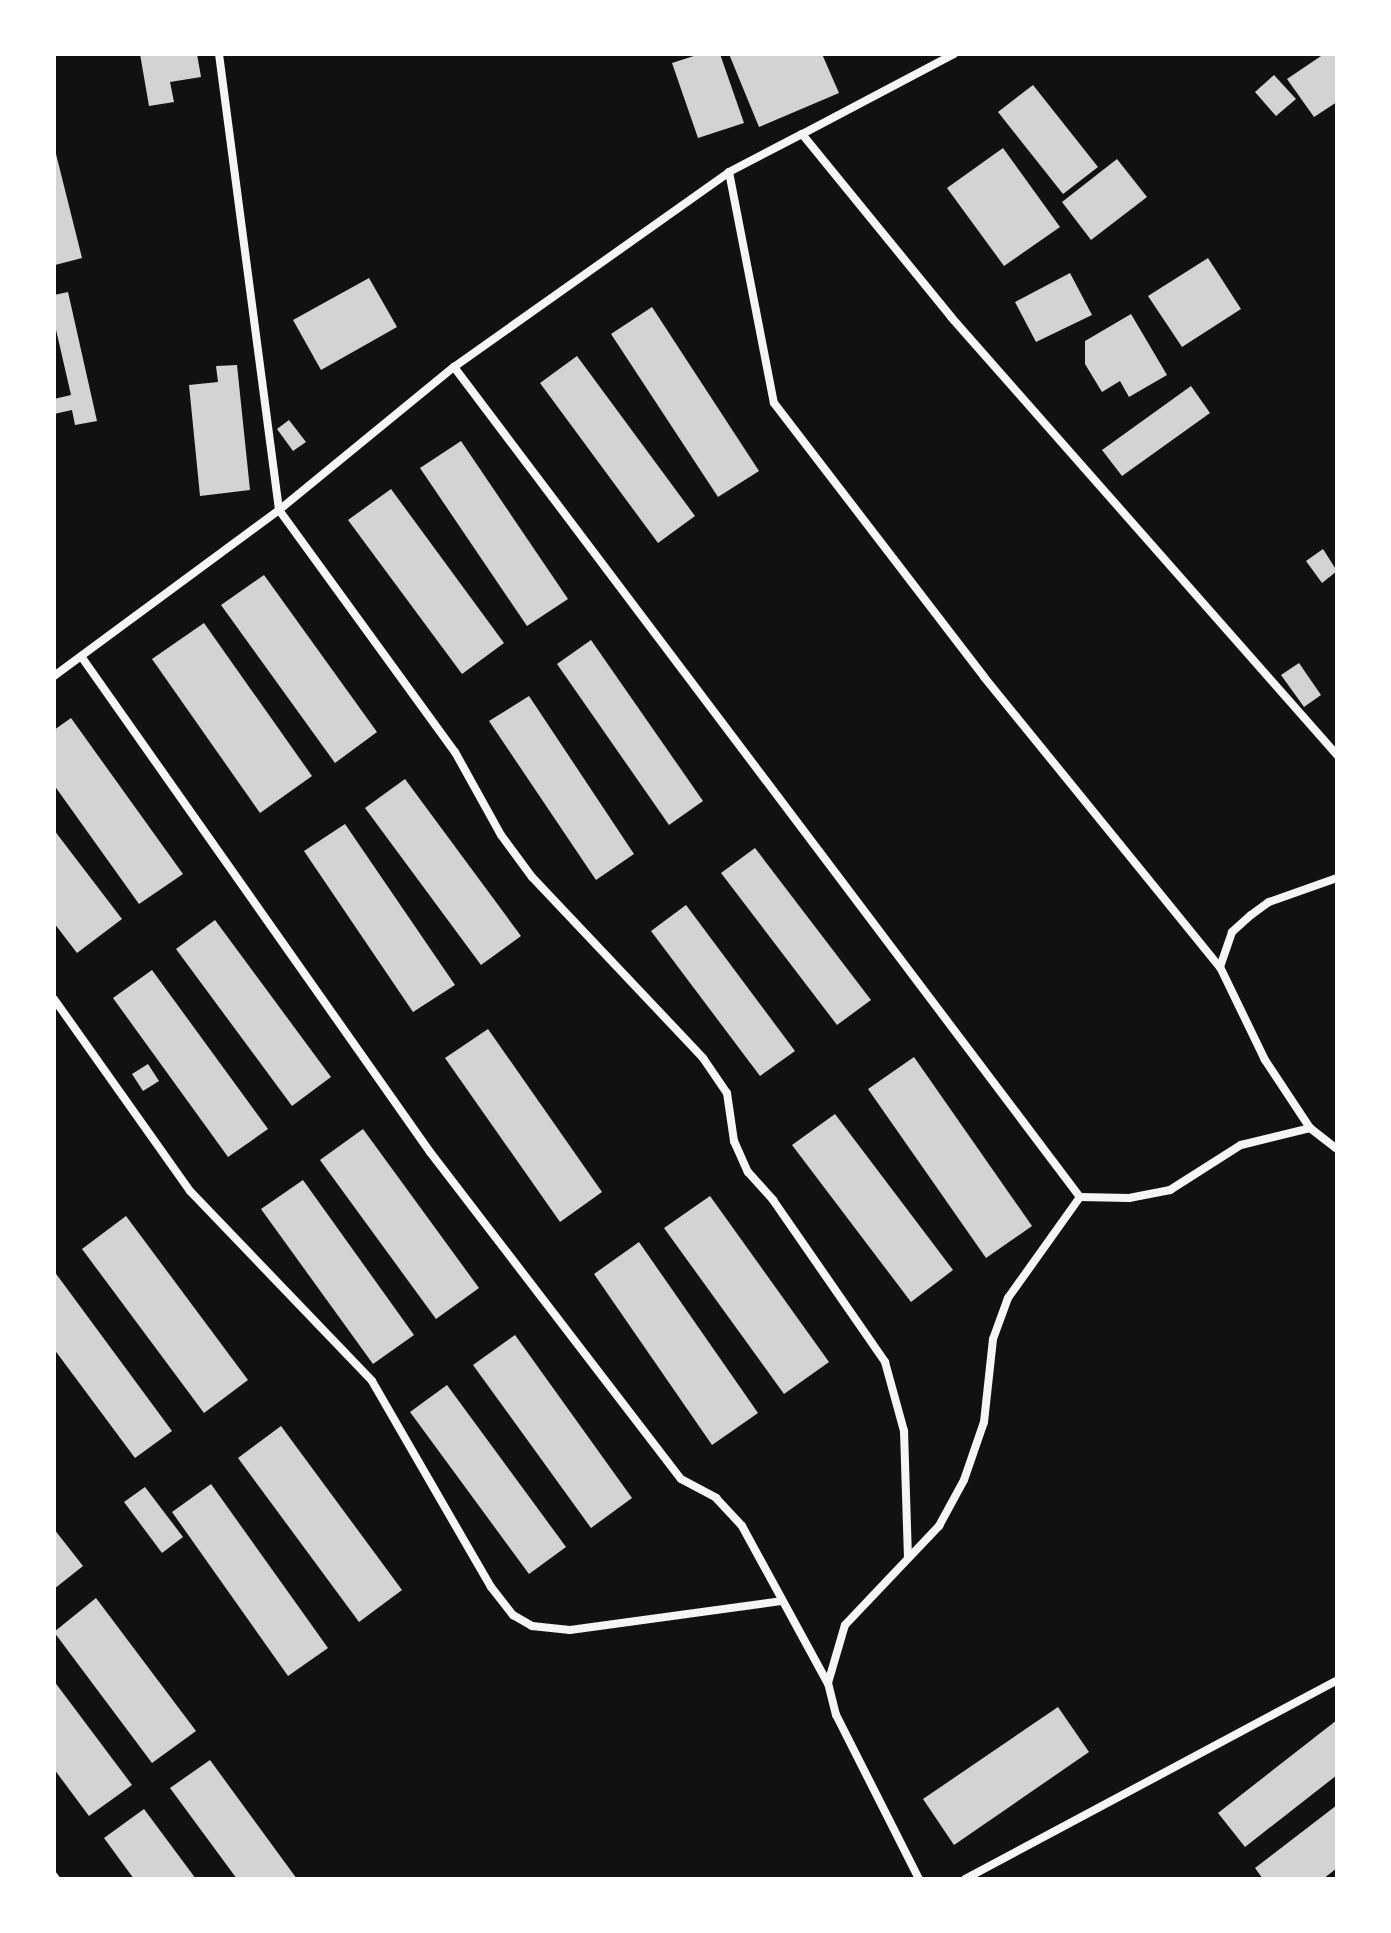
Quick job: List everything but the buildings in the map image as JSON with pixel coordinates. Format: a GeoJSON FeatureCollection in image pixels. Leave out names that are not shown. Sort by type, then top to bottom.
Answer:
{"type":"FeatureCollection","features":[{"type":"Feature","properties":{"kind":"street"},"geometry":{"type":"LineString","coordinates":[[219,54],[279,510],[455,752],[501,835],[532,877],[703,1058],[727,1093],[734,1141],[748,1172],[773,1200],[885,1362],[904,1431],[908,1557]]}},
{"type":"Feature","properties":{"kind":"street"},"geometry":{"type":"LineString","coordinates":[[54,676],[83,659],[279,510],[454,367],[729,172],[954,54]]}},
{"type":"Feature","properties":{"kind":"street"},"geometry":{"type":"LineString","coordinates":[[802,134],[951,317],[1337,755]]}},
{"type":"Feature","properties":{"kind":"street"},"geometry":{"type":"LineString","coordinates":[[729,172],[774,403],[984,677],[1220,967],[1265,1060],[1310,1128],[1337,1149]]}},
{"type":"Feature","properties":{"kind":"street"},"geometry":{"type":"LineString","coordinates":[[454,367],[1080,1197]]}},
{"type":"Feature","properties":{"kind":"street"},"geometry":{"type":"LineString","coordinates":[[83,659],[430,1152],[681,1479],[716,1498],[742,1526],[828,1683],[836,1715],[919,1879]]}},
{"type":"Feature","properties":{"kind":"street"},"geometry":{"type":"LineString","coordinates":[[1220,967],[1232,932],[1251,915],[1269,902],[1337,878]]}},
{"type":"Feature","properties":{"kind":"street"},"geometry":{"type":"LineString","coordinates":[[54,999],[190,1191],[372,1381],[491,1587],[513,1615],[532,1626],[570,1630],[781,1601]]}},
{"type":"Feature","properties":{"kind":"street"},"geometry":{"type":"LineString","coordinates":[[1080,1197],[1129,1198],[1170,1190],[1241,1145],[1310,1128]]}},
{"type":"Feature","properties":{"kind":"street"},"geometry":{"type":"LineString","coordinates":[[828,1683],[845,1625],[939,1526],[975,1456],[993,1339],[1008,1298],[1080,1197]]}},
{"type":"Feature","properties":{"kind":"street"},"geometry":{"type":"LineString","coordinates":[[965,1879],[1337,1680]]}}]}
